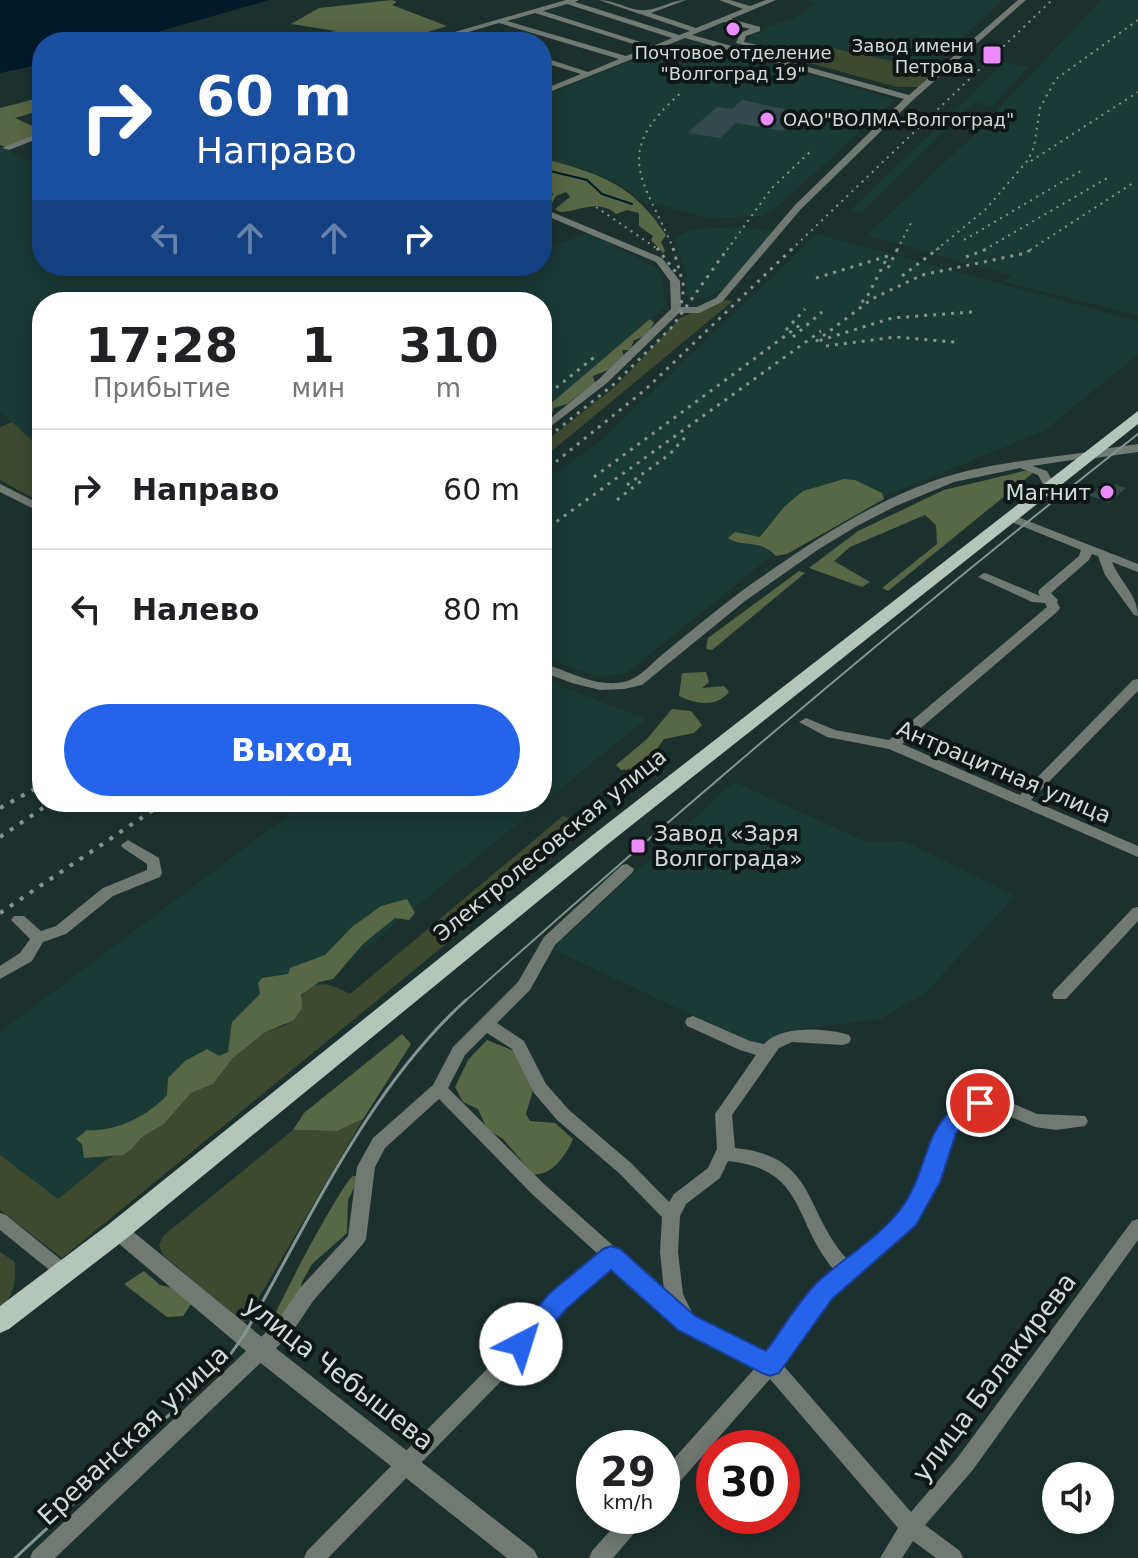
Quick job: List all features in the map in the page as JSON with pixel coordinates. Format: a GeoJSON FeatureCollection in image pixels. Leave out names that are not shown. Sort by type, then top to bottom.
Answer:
{"type":"FeatureCollection","features":[{"type":"Feature","properties":{"kind":"main road","name":"Электролесовская улица"},"geometry":{"type":"LineString","coordinates":[[0,1321],[118,1231],[601,839],[1138,416]]}},
{"type":"Feature","properties":{"kind":"street"},"geometry":{"type":"LineString","coordinates":[[551,0],[571,1],[684,37],[910,98]]}},
{"type":"Feature","properties":{"kind":"street"},"geometry":{"type":"LineString","coordinates":[[603,0],[698,31]]}},
{"type":"Feature","properties":{"kind":"street"},"geometry":{"type":"LineString","coordinates":[[645,13],[682,0]]}},
{"type":"Feature","properties":{"kind":"street"},"geometry":{"type":"LineString","coordinates":[[723,0],[750,9]]}},
{"type":"Feature","properties":{"kind":"street"},"geometry":{"type":"LineString","coordinates":[[552,89],[772,0]]}},
{"type":"Feature","properties":{"kind":"street"},"geometry":{"type":"LineString","coordinates":[[552,422],[603,381],[676,310],[699,310],[719,300],[798,207],[910,98],[1022,0]]}},
{"type":"Feature","properties":{"kind":"street"},"geometry":{"type":"LineString","coordinates":[[460,32],[571,1]]}},
{"type":"Feature","properties":{"kind":"street"},"geometry":{"type":"LineString","coordinates":[[535,11],[653,48]]}},
{"type":"Feature","properties":{"kind":"street"},"geometry":{"type":"LineString","coordinates":[[726,20],[757,29],[743,35],[740,43],[785,56]]}},
{"type":"Feature","properties":{"kind":"street"},"geometry":{"type":"LineString","coordinates":[[499,21],[536,32]]}},
{"type":"Feature","properties":{"kind":"street"},"geometry":{"type":"LineString","coordinates":[[552,37],[626,59]]}},
{"type":"Feature","properties":{"kind":"street"},"geometry":{"type":"LineString","coordinates":[[751,54],[763,49]]}},
{"type":"Feature","properties":{"kind":"street"},"geometry":{"type":"LineString","coordinates":[[552,62],[588,74]]}},
{"type":"Feature","properties":{"kind":"street"},"geometry":{"type":"LineString","coordinates":[[6,148],[32,138]]}},
{"type":"Feature","properties":{"kind":"street"},"geometry":{"type":"LineString","coordinates":[[552,215],[659,260],[675,281],[676,310]]}},
{"type":"Feature","properties":{"kind":"street"},"geometry":{"type":"LineString","coordinates":[[552,671],[591,686],[614,689],[637,682],[836,533],[933,485],[1017,467],[1138,448]]}},
{"type":"Feature","properties":{"kind":"street"},"geometry":{"type":"LineString","coordinates":[[1017,467],[1043,473],[1048,484]]}},
{"type":"Feature","properties":{"kind":"street"},"geometry":{"type":"LineString","coordinates":[[0,487],[32,505]]}},
{"type":"Feature","properties":{"kind":"street"},"geometry":{"type":"LineString","coordinates":[[1008,517],[1138,568]]}},
{"type":"Feature","properties":{"kind":"street"},"geometry":{"type":"LineString","coordinates":[[892,745],[1054,608],[1052,600],[1044,592],[1085,557],[1088,547]]}},
{"type":"Feature","properties":{"kind":"street"},"geometry":{"type":"LineString","coordinates":[[1103,554],[1111,575],[1138,612]]}},
{"type":"Feature","properties":{"kind":"street"},"geometry":{"type":"LineString","coordinates":[[984,577],[1036,599],[1052,600]]}},
{"type":"Feature","properties":{"kind":"street"},"geometry":{"type":"LineString","coordinates":[[1021,802],[1138,683]]}},
{"type":"Feature","properties":{"kind":"street","name":"Антрацитная улица"},"geometry":{"type":"LineString","coordinates":[[806,722],[832,734],[892,745],[1138,852]]}},
{"type":"Feature","properties":{"kind":"street"},"geometry":{"type":"LineString","coordinates":[[0,973],[26,957],[38,938],[61,930],[108,892],[155,873],[154,862],[128,845]]}},
{"type":"Feature","properties":{"kind":"street"},"geometry":{"type":"LineString","coordinates":[[627,869],[549,941],[524,986],[459,1051],[439,1089],[538,1189],[687,1323],[770,1365],[911,1527],[953,1558]]}},
{"type":"Feature","properties":{"kind":"street"},"geometry":{"type":"LineString","coordinates":[[1060,995],[1138,912]]}},
{"type":"Feature","properties":{"kind":"street"},"geometry":{"type":"LineString","coordinates":[[19,920],[38,938]]}},
{"type":"Feature","properties":{"kind":"street"},"geometry":{"type":"LineString","coordinates":[[693,1022],[746,1046],[767,1051]]}},
{"type":"Feature","properties":{"kind":"street"},"geometry":{"type":"LineString","coordinates":[[486,1024],[518,1045],[540,1088],[563,1115],[625,1168],[671,1215]]}},
{"type":"Feature","properties":{"kind":"street"},"geometry":{"type":"LineString","coordinates":[[687,1323],[675,1304],[667,1235],[671,1215],[680,1199],[714,1173],[723,1154],[723,1114],[767,1051],[790,1036],[843,1039]]}},
{"type":"Feature","properties":{"kind":"street","name":"Ереванская улица"},"geometry":{"type":"LineString","coordinates":[[40,1558],[284,1328],[306,1295],[357,1239],[366,1167],[379,1143],[439,1089]]}},
{"type":"Feature","properties":{"kind":"street"},"geometry":{"type":"LineString","coordinates":[[680,1467],[770,1365],[824,1292],[908,1218],[929,1182],[946,1130],[957,1115],[980,1103],[996,1103],[1035,1120],[1056,1123],[1079,1121]]}},
{"type":"Feature","properties":{"kind":"street"},"geometry":{"type":"LineString","coordinates":[[723,1154],[774,1162],[791,1177],[813,1214],[819,1235],[848,1272]]}},
{"type":"Feature","properties":{"kind":"street"},"geometry":{"type":"LineString","coordinates":[[0,1220],[64,1272]]}},
{"type":"Feature","properties":{"kind":"street","name":"улица Балакирева"},"geometry":{"type":"LineString","coordinates":[[890,1558],[911,1527],[965,1464],[1138,1226]]}},
{"type":"Feature","properties":{"kind":"street","name":"улица Чебышева"},"geometry":{"type":"LineString","coordinates":[[118,1231],[261,1350],[408,1462],[526,1558]]}},
{"type":"Feature","properties":{"kind":"street"},"geometry":{"type":"LineString","coordinates":[[314,1558],[503,1366],[559,1300],[611,1256]]}},
{"type":"Feature","properties":{"kind":"street"},"geometry":{"type":"LineString","coordinates":[[599,1558],[620,1534]]}},
{"type":"Feature","properties":{"kind":"shaded area"},"geometry":{"type":"Polygon","coordinates":[[[392,0],[397,2],[392,5],[447,26],[428,32],[331,32],[336,31],[291,24],[319,8],[392,0]]]}},
{"type":"Feature","properties":{"kind":"shaded area"},"geometry":{"type":"Polygon","coordinates":[[[802,0],[1003,0],[926,71],[832,48],[806,62],[744,43],[768,29],[765,27],[792,19],[815,3],[802,0]]]}},
{"type":"Feature","properties":{"kind":"shaded area"},"geometry":{"type":"Polygon","coordinates":[[[1101,0],[1138,0],[1138,315],[1005,282],[1011,275],[872,237],[869,233],[972,137],[1101,0]]]}},
{"type":"Feature","properties":{"kind":"shaded area"},"geometry":{"type":"Polygon","coordinates":[[[701,42],[895,100],[775,209],[762,216],[709,218],[645,201],[590,171],[552,161],[552,93],[667,46],[676,48],[701,42]]]}},
{"type":"Feature","properties":{"kind":"shaded area"},"geometry":{"type":"Polygon","coordinates":[[[832,48],[910,65],[908,68],[932,75],[919,87],[897,87],[806,62],[832,48]]]}},
{"type":"Feature","properties":{"kind":"shaded area"},"geometry":{"type":"Polygon","coordinates":[[[1005,62],[1029,67],[992,106],[974,102],[861,214],[849,211],[1005,62]]]}},
{"type":"Feature","properties":{"kind":"shaded area"},"geometry":{"type":"Polygon","coordinates":[[[32,100],[32,113],[15,118],[32,126],[32,137],[6,147],[0,145],[0,108],[32,100]]]}},
{"type":"Feature","properties":{"kind":"shaded area"},"geometry":{"type":"Polygon","coordinates":[[[0,147],[32,162],[32,276],[552,276],[552,246],[589,233],[660,270],[666,306],[552,403],[552,292],[32,292],[32,441],[0,412],[0,147]]]}},
{"type":"Feature","properties":{"kind":"shaded area"},"geometry":{"type":"Polygon","coordinates":[[[552,161],[613,183],[653,217],[666,235],[661,242],[665,251],[663,253],[651,240],[653,236],[639,226],[639,213],[627,210],[616,214],[595,206],[560,212],[555,209],[570,197],[566,192],[556,196],[552,203],[552,161]]]}},
{"type":"Feature","properties":{"kind":"shaded area"},"geometry":{"type":"Polygon","coordinates":[[[742,227],[772,231],[724,288],[708,298],[695,299],[686,294],[687,275],[674,238],[694,229],[742,227]]]}},
{"type":"Feature","properties":{"kind":"shaded area"},"geometry":{"type":"Polygon","coordinates":[[[817,234],[1138,321],[1138,355],[1045,430],[803,530],[627,673],[597,677],[552,660],[552,475],[597,444],[817,234]]]}},
{"type":"Feature","properties":{"kind":"shaded area"},"geometry":{"type":"Polygon","coordinates":[[[724,300],[733,301],[552,451],[552,436],[616,386],[680,318],[724,300]]]}},
{"type":"Feature","properties":{"kind":"shaded area"},"geometry":{"type":"Polygon","coordinates":[[[650,319],[654,323],[648,332],[634,340],[630,350],[622,350],[624,356],[611,369],[593,376],[595,383],[567,404],[554,408],[552,413],[552,402],[650,319]]]}},
{"type":"Feature","properties":{"kind":"shaded area"},"geometry":{"type":"Polygon","coordinates":[[[12,422],[32,441],[32,498],[0,480],[0,427],[12,422]]]}},
{"type":"Feature","properties":{"kind":"shaded area"},"geometry":{"type":"Polygon","coordinates":[[[1028,470],[1033,473],[888,591],[882,588],[937,544],[936,525],[925,515],[850,547],[834,561],[870,582],[862,587],[809,568],[858,531],[944,490],[1028,470]]]}},
{"type":"Feature","properties":{"kind":"shaded area"},"geometry":{"type":"Polygon","coordinates":[[[844,479],[855,480],[882,493],[884,499],[787,554],[776,556],[763,547],[728,538],[735,532],[760,537],[784,507],[803,491],[844,479]]]}},
{"type":"Feature","properties":{"kind":"shaded area"},"geometry":{"type":"Polygon","coordinates":[[[799,571],[805,573],[712,650],[706,649],[708,638],[799,571]]]}},
{"type":"Feature","properties":{"kind":"shaded area"},"geometry":{"type":"Polygon","coordinates":[[[706,672],[709,682],[702,688],[724,686],[729,692],[724,697],[706,703],[679,696],[682,673],[706,672]]]}},
{"type":"Feature","properties":{"kind":"shaded area"},"geometry":{"type":"Polygon","coordinates":[[[552,683],[646,719],[552,796],[552,683]]]}},
{"type":"Feature","properties":{"kind":"shaded area"},"geometry":{"type":"Polygon","coordinates":[[[672,709],[691,711],[702,725],[694,733],[664,739],[643,768],[621,770],[616,765],[647,739],[672,709]]]}},
{"type":"Feature","properties":{"kind":"shaded area"},"geometry":{"type":"Polygon","coordinates":[[[734,782],[867,842],[904,841],[1015,896],[925,993],[880,1019],[786,1031],[756,1045],[552,949],[734,782]]]}},
{"type":"Feature","properties":{"kind":"shaded area"},"geometry":{"type":"Polygon","coordinates":[[[293,812],[532,812],[58,1199],[0,1155],[0,1032],[293,812]]]}},
{"type":"Feature","properties":{"kind":"shaded area"},"geometry":{"type":"Polygon","coordinates":[[[563,816],[589,827],[62,1258],[0,1210],[0,1155],[58,1199],[107,1159],[132,1149],[142,1137],[164,1124],[191,1093],[213,1084],[233,1058],[264,1033],[286,1025],[303,994],[310,988],[326,984],[350,994],[563,816]]]}},
{"type":"Feature","properties":{"kind":"shaded area"},"geometry":{"type":"Polygon","coordinates":[[[407,899],[415,913],[409,920],[395,918],[363,944],[333,979],[319,982],[301,995],[302,1008],[294,1020],[264,1033],[233,1058],[213,1084],[191,1093],[164,1124],[142,1137],[123,1155],[84,1158],[82,1144],[76,1139],[87,1130],[109,1128],[141,1116],[167,1095],[168,1078],[185,1061],[207,1049],[219,1056],[228,1052],[232,1022],[260,994],[258,983],[262,978],[288,974],[290,968],[325,955],[352,927],[381,906],[407,899]]]}},
{"type":"Feature","properties":{"kind":"shaded area"},"geometry":{"type":"Polygon","coordinates":[[[402,1034],[411,1044],[363,1119],[337,1131],[293,1130],[304,1113],[402,1034]]]}},
{"type":"Feature","properties":{"kind":"shaded area"},"geometry":{"type":"Polygon","coordinates":[[[487,1040],[519,1053],[534,1087],[526,1114],[530,1121],[555,1123],[573,1139],[567,1151],[546,1172],[533,1174],[503,1139],[487,1129],[478,1109],[463,1102],[455,1087],[468,1060],[487,1040]]]}},
{"type":"Feature","properties":{"kind":"shaded area"},"geometry":{"type":"Polygon","coordinates":[[[363,1119],[244,1323],[163,1255],[159,1245],[163,1236],[293,1130],[337,1131],[363,1119]]]}},
{"type":"Feature","properties":{"kind":"shaded area"},"geometry":{"type":"Polygon","coordinates":[[[353,1176],[360,1176],[348,1200],[347,1233],[312,1264],[302,1282],[299,1297],[280,1326],[270,1327],[309,1247],[353,1176]]]}},
{"type":"Feature","properties":{"kind":"shaded area"},"geometry":{"type":"Polygon","coordinates":[[[0,1252],[15,1262],[15,1281],[12,1293],[0,1308],[0,1252]]]}},
{"type":"Feature","properties":{"kind":"shaded area"},"geometry":{"type":"Polygon","coordinates":[[[144,1271],[160,1285],[177,1289],[191,1304],[183,1316],[167,1317],[124,1284],[144,1271]]]}},
{"type":"Feature","properties":{"kind":"water"},"geometry":{"type":"Polygon","coordinates":[[[0,0],[269,0],[157,32],[32,32],[32,66],[0,73],[0,0]]]}},
{"type":"Feature","properties":{"kind":"building","name":"ОАО\"ВОЛМА-Волгоград\""},"geometry":{"type":"Polygon","coordinates":[[[742,100],[793,111],[786,118],[794,120],[783,131],[736,123],[720,138],[687,133],[717,107],[732,109],[742,100]]]}},
{"type":"Feature","properties":{"kind":"building","name":"Магнит"},"geometry":{"type":"Polygon","coordinates":[[[1107,482],[1126,488],[1109,503],[1089,495],[1107,482]]]}},
{"type":"Feature","properties":{"kind":"waterway"},"geometry":{"type":"LineString","coordinates":[[552,171],[587,180],[602,194],[632,204]]}},
{"type":"Feature","properties":{"kind":"tram line"},"geometry":{"type":"LineString","coordinates":[[464,1002],[796,713],[1138,434]]}},
{"type":"Feature","properties":{"kind":"tram line"},"geometry":{"type":"LineString","coordinates":[[15,1558],[223,1365],[244,1335],[317,1202],[370,1115],[431,1035],[464,1002]]}},
{"type":"Feature","properties":{"kind":"railway"},"geometry":{"type":"LineString","coordinates":[[791,250],[1052,0]]}},
{"type":"Feature","properties":{"kind":"railway"},"geometry":{"type":"LineString","coordinates":[[936,250],[986,209],[1028,160],[1034,147],[1040,108],[1056,79],[1138,20]]}},
{"type":"Feature","properties":{"kind":"railway"},"geometry":{"type":"LineString","coordinates":[[674,250],[644,184],[640,150],[646,132],[683,91]]}},
{"type":"Feature","properties":{"kind":"railway"},"geometry":{"type":"LineString","coordinates":[[1031,161],[1138,92]]}},
{"type":"Feature","properties":{"kind":"railway"},"geometry":{"type":"LineString","coordinates":[[727,250],[771,189],[813,149]]}},
{"type":"Feature","properties":{"kind":"railway"},"geometry":{"type":"LineString","coordinates":[[964,240],[1084,169]]}},
{"type":"Feature","properties":{"kind":"railway"},"geometry":{"type":"LineString","coordinates":[[984,250],[1109,177]]}},
{"type":"Feature","properties":{"kind":"railway"},"geometry":{"type":"LineString","coordinates":[[1032,249],[1133,183]]}},
{"type":"Feature","properties":{"kind":"railway"},"geometry":{"type":"LineString","coordinates":[[596,207],[658,249]]}},
{"type":"Feature","properties":{"kind":"railway"},"geometry":{"type":"LineString","coordinates":[[897,250],[912,221]]}},
{"type":"Feature","properties":{"kind":"railway"},"geometry":{"type":"LineString","coordinates":[[673,248],[684,287],[680,311]]}},
{"type":"Feature","properties":{"kind":"railway"},"geometry":{"type":"LineString","coordinates":[[552,434],[613,385],[671,328],[728,248]]}},
{"type":"Feature","properties":{"kind":"railway"},"geometry":{"type":"LineString","coordinates":[[552,465],[646,389],[793,248]]}},
{"type":"Feature","properties":{"kind":"railway"},"geometry":{"type":"LineString","coordinates":[[902,276],[939,248]]}},
{"type":"Feature","properties":{"kind":"railway"},"geometry":{"type":"LineString","coordinates":[[966,257],[990,248]]}},
{"type":"Feature","properties":{"kind":"railway"},"geometry":{"type":"LineString","coordinates":[[658,249],[678,275]]}},
{"type":"Feature","properties":{"kind":"railway"},"geometry":{"type":"LineString","coordinates":[[972,312],[892,318],[815,342],[872,299],[922,275],[1026,253],[1032,249]]}},
{"type":"Feature","properties":{"kind":"railway"},"geometry":{"type":"LineString","coordinates":[[888,268],[897,250]]}},
{"type":"Feature","properties":{"kind":"railway"},"geometry":{"type":"LineString","coordinates":[[816,278],[888,256],[866,299],[860,303]]}},
{"type":"Feature","properties":{"kind":"railway"},"geometry":{"type":"LineString","coordinates":[[786,330],[805,309]]}},
{"type":"Feature","properties":{"kind":"railway"},"geometry":{"type":"LineString","coordinates":[[793,337],[822,312]]}},
{"type":"Feature","properties":{"kind":"railway"},"geometry":{"type":"LineString","coordinates":[[594,477],[800,325]]}},
{"type":"Feature","properties":{"kind":"railway"},"geometry":{"type":"LineString","coordinates":[[552,525],[821,331]]}},
{"type":"Feature","properties":{"kind":"railway"},"geometry":{"type":"LineString","coordinates":[[826,346],[896,337],[955,342]]}},
{"type":"Feature","properties":{"kind":"railway"},"geometry":{"type":"LineString","coordinates":[[552,391],[597,355]]}},
{"type":"Feature","properties":{"kind":"railway"},"geometry":{"type":"LineString","coordinates":[[627,485],[670,454],[688,434]]}},
{"type":"Feature","properties":{"kind":"railway"},"geometry":{"type":"LineString","coordinates":[[617,500],[641,481]]}},
{"type":"Feature","properties":{"kind":"railway"},"geometry":{"type":"LineString","coordinates":[[0,808],[32,790]]}},
{"type":"Feature","properties":{"kind":"railway"},"geometry":{"type":"LineString","coordinates":[[0,837],[37,812]]}},
{"type":"Feature","properties":{"kind":"railway"},"geometry":{"type":"LineString","coordinates":[[0,913],[150,812]]}},
{"type":"Feature","properties":{"kind":"place","name":"Почтовое отделение \"Волгоград 19\""},"geometry":{"type":"Point","coordinates":[733,29]}},
{"type":"Feature","properties":{"kind":"place","name":"Завод имени Петрова"},"geometry":{"type":"Point","coordinates":[992,55]}},
{"type":"Feature","properties":{"kind":"place","name":"ОАО\"ВОЛМА-Волгоград\""},"geometry":{"type":"Point","coordinates":[767,119]}},
{"type":"Feature","properties":{"kind":"place","name":"Магнит"},"geometry":{"type":"Point","coordinates":[1107,492]}},
{"type":"Feature","properties":{"kind":"place","name":"Завод «Заря Волгограда»"},"geometry":{"type":"Point","coordinates":[638,846]}},
{"type":"Feature","properties":{"kind":"route"},"geometry":{"type":"LineString","coordinates":[[521,1344],[559,1300],[611,1256],[687,1323],[770,1365],[824,1292],[908,1218],[929,1182],[946,1130],[957,1115],[980,1103]]}}]}
